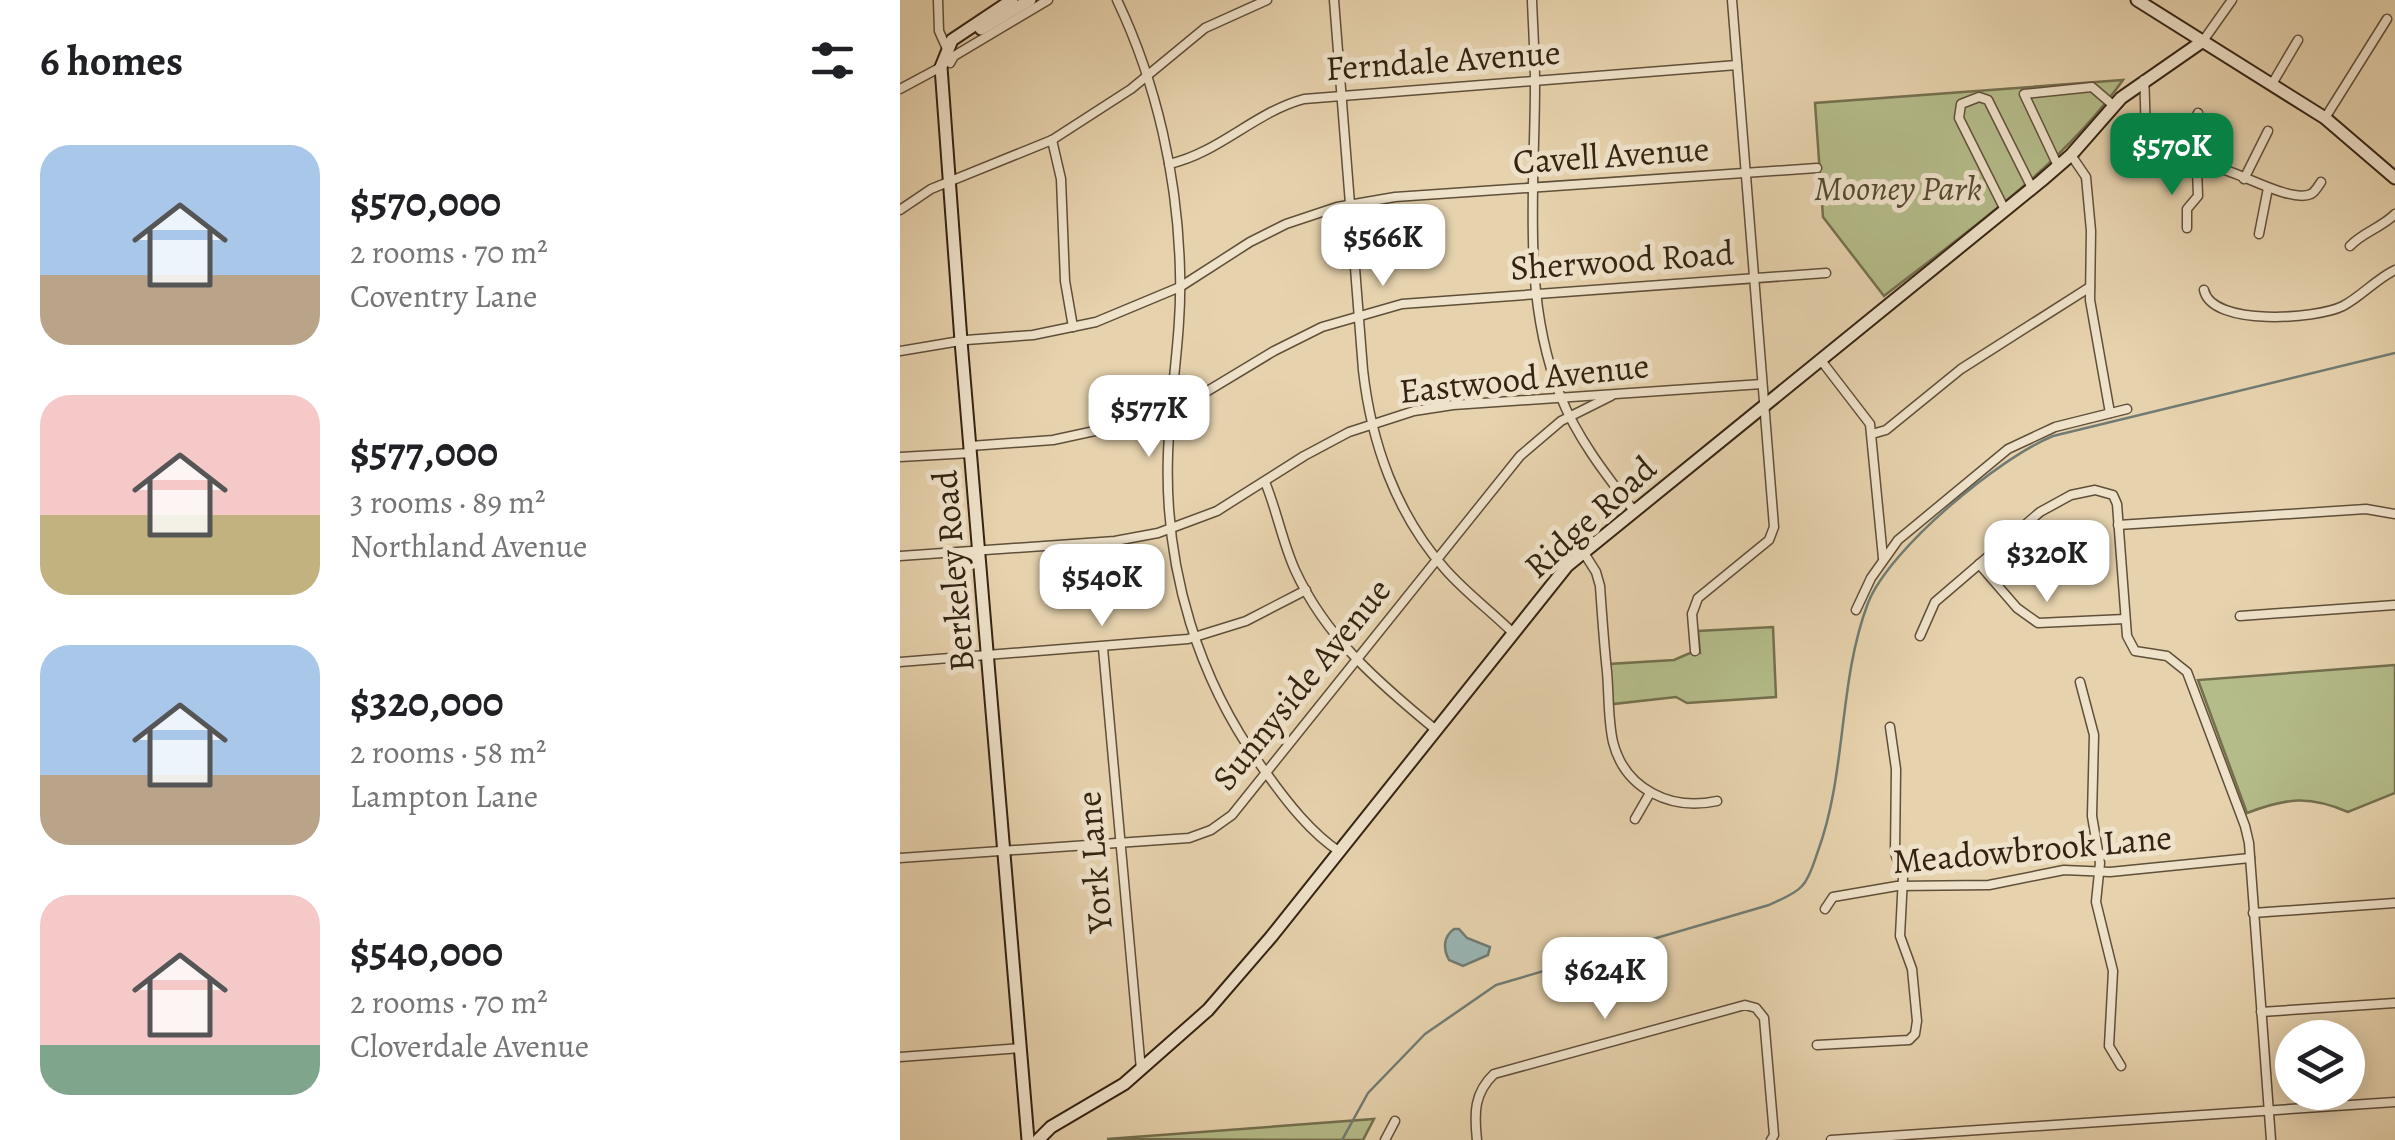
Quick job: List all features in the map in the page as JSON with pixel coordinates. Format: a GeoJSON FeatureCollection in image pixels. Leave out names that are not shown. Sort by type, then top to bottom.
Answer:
{"type":"FeatureCollection","features":[{"type":"Feature","properties":{"kind":"street","name":"Berkeley Road"},"geometry":{"type":"LineString","coordinates":[[938,0],[939,31],[946,48],[961,341],[1028,1140]]}},
{"type":"Feature","properties":{"kind":"street"},"geometry":{"type":"LineString","coordinates":[[946,48],[1012,0]]}},
{"type":"Feature","properties":{"kind":"street"},"geometry":{"type":"LineString","coordinates":[[946,48],[1030,0]]}},
{"type":"Feature","properties":{"kind":"street"},"geometry":{"type":"LineString","coordinates":[[900,89],[946,65],[954,56],[1048,0]]}},
{"type":"Feature","properties":{"kind":"street"},"geometry":{"type":"LineString","coordinates":[[1117,0],[1147,75],[1169,164],[1176,216],[1180,287],[1169,411],[1171,528],[1194,637],[1229,716],[1266,773],[1296,810],[1340,852]]}},
{"type":"Feature","properties":{"kind":"street"},"geometry":{"type":"LineString","coordinates":[[900,210],[950,181],[1052,140],[1089,119],[1205,28],[1267,0]]}},
{"type":"Feature","properties":{"kind":"street"},"geometry":{"type":"LineString","coordinates":[[1334,0],[1358,314],[1371,424],[1392,485],[1437,560],[1513,634]]}},
{"type":"Feature","properties":{"kind":"street"},"geometry":{"type":"LineString","coordinates":[[1532,0],[1536,293],[1544,346],[1570,417],[1634,511]]}},
{"type":"Feature","properties":{"kind":"street"},"geometry":{"type":"LineString","coordinates":[[1695,651],[1692,614],[1698,598],[1773,534],[1732,0]]}},
{"type":"Feature","properties":{"kind":"street"},"geometry":{"type":"LineString","coordinates":[[2137,0],[2325,118],[2395,178]]}},
{"type":"Feature","properties":{"kind":"street"},"geometry":{"type":"LineString","coordinates":[[2204,41],[2232,0]]}},
{"type":"Feature","properties":{"kind":"street"},"geometry":{"type":"LineString","coordinates":[[2325,118],[2387,19]]}},
{"type":"Feature","properties":{"kind":"street"},"geometry":{"type":"LineString","coordinates":[[2272,84],[2298,40]]}},
{"type":"Feature","properties":{"kind":"street","name":"Ridge Road"},"geometry":{"type":"LineString","coordinates":[[1038,1140],[1141,1070],[1220,998],[1556,578],[2071,155],[2113,105],[2204,41]]}},
{"type":"Feature","properties":{"kind":"street","name":"Ferndale Avenue"},"geometry":{"type":"LineString","coordinates":[[1169,164],[1211,148],[1272,110],[1304,99],[1737,65]]}},
{"type":"Feature","properties":{"kind":"street"},"geometry":{"type":"LineString","coordinates":[[2144,80],[2151,154],[2162,166],[2173,170],[2218,168],[2268,188],[2307,195],[2321,182]]}},
{"type":"Feature","properties":{"kind":"street"},"geometry":{"type":"LineString","coordinates":[[2058,166],[2024,94],[2092,87],[2113,105]]}},
{"type":"Feature","properties":{"kind":"street"},"geometry":{"type":"LineString","coordinates":[[2005,210],[1960,118],[1961,104],[1979,96],[1988,100],[2032,188]]}},
{"type":"Feature","properties":{"kind":"street"},"geometry":{"type":"LineString","coordinates":[[2187,228],[2187,209],[2198,196],[2190,129],[2198,113]]}},
{"type":"Feature","properties":{"kind":"street"},"geometry":{"type":"LineString","coordinates":[[2244,179],[2268,131]]}},
{"type":"Feature","properties":{"kind":"street"},"geometry":{"type":"LineString","coordinates":[[1052,140],[1061,179],[1064,264],[1074,327]]}},
{"type":"Feature","properties":{"kind":"street"},"geometry":{"type":"LineString","coordinates":[[2071,155],[2086,177],[2091,231],[2090,286],[2110,413]]}},
{"type":"Feature","properties":{"kind":"street","name":"Cavell Avenue"},"geometry":{"type":"LineString","coordinates":[[900,352],[961,341],[1033,335],[1114,316],[1180,287],[1260,237],[1350,204],[1395,197],[1817,168]]}},
{"type":"Feature","properties":{"kind":"street"},"geometry":{"type":"LineString","coordinates":[[2259,234],[2268,188]]}},
{"type":"Feature","properties":{"kind":"street"},"geometry":{"type":"LineString","coordinates":[[2350,246],[2395,214]]}},
{"type":"Feature","properties":{"kind":"street"},"geometry":{"type":"LineString","coordinates":[[2204,290],[2212,304],[2238,313],[2268,317],[2306,315],[2346,304],[2395,270]]}},
{"type":"Feature","properties":{"kind":"street","name":"Sherwood Road"},"geometry":{"type":"LineString","coordinates":[[900,457],[1092,434],[1169,411],[1221,386],[1297,338],[1358,314],[1416,302],[1826,274]]}},
{"type":"Feature","properties":{"kind":"street"},"geometry":{"type":"LineString","coordinates":[[1872,434],[1886,430],[1961,369],[2090,286]]}},
{"type":"Feature","properties":{"kind":"street"},"geometry":{"type":"LineString","coordinates":[[1820,359],[1866,417],[1872,434],[1883,558]]}},
{"type":"Feature","properties":{"kind":"street","name":"Eastwood Avenue"},"geometry":{"type":"LineString","coordinates":[[900,556],[1115,541],[1171,528],[1218,511],[1322,446],[1371,424],[1452,405],[1762,384]]}},
{"type":"Feature","properties":{"kind":"street","name":"Sunnyside Avenue"},"geometry":{"type":"LineString","coordinates":[[900,858],[1189,838],[1211,830],[1232,815],[1520,456],[1547,432],[1611,396]]}},
{"type":"Feature","properties":{"kind":"street"},"geometry":{"type":"LineString","coordinates":[[1856,610],[1883,558],[1908,531],[2008,450],[2055,427],[2127,408]]}},
{"type":"Feature","properties":{"kind":"street"},"geometry":{"type":"LineString","coordinates":[[1265,482],[1286,548],[1321,616],[1356,660],[1436,730]]}},
{"type":"Feature","properties":{"kind":"street"},"geometry":{"type":"LineString","coordinates":[[1920,636],[1935,602],[2052,504],[2095,490],[2115,498],[2127,636],[2136,651],[2167,656],[2182,666],[2246,826],[2271,1140]]}},
{"type":"Feature","properties":{"kind":"street"},"geometry":{"type":"LineString","coordinates":[[2118,525],[2366,509],[2395,514]]}},
{"type":"Feature","properties":{"kind":"street"},"geometry":{"type":"LineString","coordinates":[[1584,553],[1600,586],[1614,742],[1630,774],[1650,793],[1682,805],[1717,802]]}},
{"type":"Feature","properties":{"kind":"street"},"geometry":{"type":"LineString","coordinates":[[1979,564],[2016,608],[2038,623],[2126,619]]}},
{"type":"Feature","properties":{"kind":"street"},"geometry":{"type":"LineString","coordinates":[[900,662],[1103,648],[1194,637],[1258,616],[1306,590]]}},
{"type":"Feature","properties":{"kind":"street"},"geometry":{"type":"LineString","coordinates":[[2240,616],[2395,606]]}},
{"type":"Feature","properties":{"kind":"street","name":"York Lane"},"geometry":{"type":"LineString","coordinates":[[1103,648],[1141,1070]]}},
{"type":"Feature","properties":{"kind":"street"},"geometry":{"type":"LineString","coordinates":[[2080,682],[2094,735],[2092,816],[2099,872],[2097,910],[2112,971],[2109,1046],[2122,1066]]}},
{"type":"Feature","properties":{"kind":"street"},"geometry":{"type":"LineString","coordinates":[[1818,1045],[1909,1040],[1915,1034],[1912,970],[1900,936],[1903,886],[1894,841],[1896,769],[1890,727]]}},
{"type":"Feature","properties":{"kind":"street"},"geometry":{"type":"LineString","coordinates":[[1635,820],[1650,793]]}},
{"type":"Feature","properties":{"kind":"street","name":"Meadowbrook Lane"},"geometry":{"type":"LineString","coordinates":[[1825,908],[1833,898],[1903,886],[1989,885],[2046,872],[2099,872],[2250,858]]}},
{"type":"Feature","properties":{"kind":"street"},"geometry":{"type":"LineString","coordinates":[[2253,913],[2395,904]]}},
{"type":"Feature","properties":{"kind":"street"},"geometry":{"type":"LineString","coordinates":[[2261,1012],[2395,1003]]}},
{"type":"Feature","properties":{"kind":"street"},"geometry":{"type":"LineString","coordinates":[[1476,1140],[1475,1107],[1488,1080],[1506,1068],[1742,1005],[1756,1008],[1764,1018],[1774,1134],[1771,1140]]}},
{"type":"Feature","properties":{"kind":"street"},"geometry":{"type":"LineString","coordinates":[[900,1057],[1021,1048]]}},
{"type":"Feature","properties":{"kind":"street"},"geometry":{"type":"LineString","coordinates":[[1831,1140],[2395,1102]]}},
{"type":"Feature","properties":{"kind":"street"},"geometry":{"type":"LineString","coordinates":[[1385,1140],[1395,1121]]}},
{"type":"Feature","properties":{"kind":"street"},"geometry":{"type":"LineString","coordinates":[[2051,1140],[2052,1126]]}},
{"type":"Feature","properties":{"kind":"green space","name":"Mooney Park"},"geometry":{"type":"Polygon","coordinates":[[[2123,80],[2042,170],[1884,296],[1823,217],[1815,103],[2123,80]]]}},
{"type":"Feature","properties":{"kind":"green space"},"geometry":{"type":"Polygon","coordinates":[[[1773,627],[1776,697],[1687,703],[1676,697],[1613,704],[1609,664],[1674,660],[1700,653],[1698,631],[1773,627]]]}},
{"type":"Feature","properties":{"kind":"green space"},"geometry":{"type":"Polygon","coordinates":[[[2395,665],[2395,793],[2348,812],[2298,800],[2247,813],[2198,680],[2395,665]]]}},
{"type":"Feature","properties":{"kind":"green space"},"geometry":{"type":"Polygon","coordinates":[[[1374,1119],[1363,1140],[1107,1139],[1374,1119]]]}},
{"type":"Feature","properties":{"kind":"water"},"geometry":{"type":"Polygon","coordinates":[[[1454,929],[1490,947],[1488,955],[1463,966],[1449,960],[1445,943],[1454,929]]]}},
{"type":"Feature","properties":{"kind":"waterway"},"geometry":{"type":"LineString","coordinates":[[1342,1140],[1368,1093],[1425,1034],[1496,985],[1769,905],[1802,886],[1812,870],[1827,821],[1852,664],[1868,603],[1899,557],[1948,507],[1977,484],[2053,436],[2395,353]]}}]}
